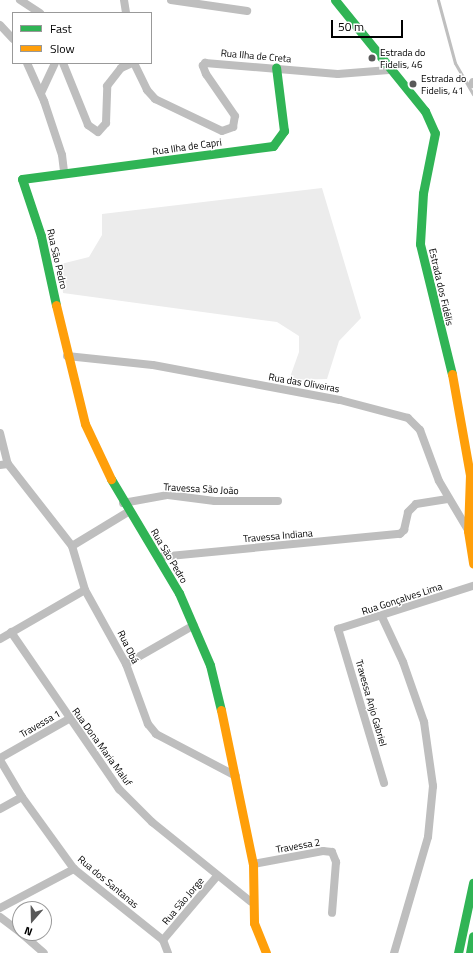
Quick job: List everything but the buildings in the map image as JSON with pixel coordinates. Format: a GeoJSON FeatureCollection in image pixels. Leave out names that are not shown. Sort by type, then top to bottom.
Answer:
{"type":"FeatureCollection","features":[{"type":"Feature","properties":{"kind":"street"},"geometry":{"type":"LineString","coordinates":[[20,0],[38,12]]}},
{"type":"Feature","properties":{"kind":"street"},"geometry":{"type":"LineString","coordinates":[[124,0],[126,12]]}},
{"type":"Feature","properties":{"kind":"street"},"geometry":{"type":"LineString","coordinates":[[171,0],[247,11]]}},
{"type":"Feature","properties":{"kind":"street","name":"Estrada dos Fidélis"},"geometry":{"type":"LineString","coordinates":[[335,0],[389,70],[425,111],[435,132],[423,193],[420,244],[457,394],[466,445],[470,475],[468,530],[473,564]]}},
{"type":"Feature","properties":{"kind":"street"},"geometry":{"type":"LineString","coordinates":[[0,24],[12,38]]}},
{"type":"Feature","properties":{"kind":"street"},"geometry":{"type":"LineString","coordinates":[[27,64],[41,93],[62,155],[64,172]]}},
{"type":"Feature","properties":{"kind":"street"},"geometry":{"type":"LineString","coordinates":[[41,93],[55,64]]}},
{"type":"Feature","properties":{"kind":"street","name":"Rua Ilha de Creta"},"geometry":{"type":"LineString","coordinates":[[62,64],[71,89],[94,132],[103,129],[106,123],[107,86],[121,68],[131,64]]}},
{"type":"Feature","properties":{"kind":"street","name":"Rua Ilha de Creta"},"geometry":{"type":"LineString","coordinates":[[134,64],[147,90],[155,99],[222,131],[234,127],[235,116],[206,74],[204,64],[276,67],[338,74],[389,70]]}},
{"type":"Feature","properties":{"kind":"street","name":"Rua Ilha de Capri"},"geometry":{"type":"LineString","coordinates":[[22,179],[64,172],[178,160],[278,143],[284,131],[276,67]]}},
{"type":"Feature","properties":{"kind":"street","name":"Rua São Pedro"},"geometry":{"type":"LineString","coordinates":[[22,179],[41,236],[67,356],[85,424],[128,512],[159,557],[194,625],[210,666],[236,776],[253,864],[251,902],[256,933],[266,953]]}},
{"type":"Feature","properties":{"kind":"street","name":"Rua das Oliveiras"},"geometry":{"type":"LineString","coordinates":[[67,356],[153,365],[395,412],[416,422],[448,499],[468,530]]}},
{"type":"Feature","properties":{"kind":"street"},"geometry":{"type":"LineString","coordinates":[[0,433],[4,464],[72,546],[128,512]]}},
{"type":"Feature","properties":{"kind":"street","name":"Travessa São João"},"geometry":{"type":"LineString","coordinates":[[123,503],[168,495],[215,500],[278,501]]}},
{"type":"Feature","properties":{"kind":"street","name":"Travessa Indiana"},"geometry":{"type":"LineString","coordinates":[[159,557],[400,534],[404,530],[408,512],[416,504],[448,499]]}},
{"type":"Feature","properties":{"kind":"street","name":"Rua Obá"},"geometry":{"type":"LineString","coordinates":[[72,546],[85,590],[126,664],[148,724],[156,734],[236,776]]}},
{"type":"Feature","properties":{"kind":"street","name":"Rua Gonçalves Lima"},"geometry":{"type":"LineString","coordinates":[[338,629],[382,617],[473,586]]}},
{"type":"Feature","properties":{"kind":"street"},"geometry":{"type":"LineString","coordinates":[[0,639],[85,590]]}},
{"type":"Feature","properties":{"kind":"street"},"geometry":{"type":"LineString","coordinates":[[382,617],[401,657],[424,722],[433,786],[427,844],[394,953]]}},
{"type":"Feature","properties":{"kind":"street"},"geometry":{"type":"LineString","coordinates":[[126,664],[194,625]]}},
{"type":"Feature","properties":{"kind":"street","name":"Travessa Anjo Gabriel"},"geometry":{"type":"LineString","coordinates":[[338,629],[384,783]]}},
{"type":"Feature","properties":{"kind":"street","name":"Rua Dona Maria Maluf"},"geometry":{"type":"LineString","coordinates":[[11,632],[119,790],[152,822],[251,902]]}},
{"type":"Feature","properties":{"kind":"street","name":"Travessa 1"},"geometry":{"type":"LineString","coordinates":[[0,759],[69,718]]}},
{"type":"Feature","properties":{"kind":"street","name":"Rua dos Santanas"},"geometry":{"type":"LineString","coordinates":[[0,759],[22,797],[74,869],[164,940]]}},
{"type":"Feature","properties":{"kind":"street"},"geometry":{"type":"LineString","coordinates":[[0,809],[22,797]]}},
{"type":"Feature","properties":{"kind":"street","name":"Travessa 2"},"geometry":{"type":"LineString","coordinates":[[253,864],[323,851],[332,852],[336,862],[332,913]]}},
{"type":"Feature","properties":{"kind":"street"},"geometry":{"type":"LineString","coordinates":[[0,908],[74,869]]}},
{"type":"Feature","properties":{"kind":"street","name":"Rua São Jorge"},"geometry":{"type":"LineString","coordinates":[[164,940],[218,876]]}},
{"type":"Feature","properties":{"kind":"street"},"geometry":{"type":"LineString","coordinates":[[458,953],[473,883]]}},
{"type":"Feature","properties":{"kind":"street"},"geometry":{"type":"LineString","coordinates":[[0,917],[12,927]]}},
{"type":"Feature","properties":{"kind":"street"},"geometry":{"type":"LineString","coordinates":[[470,953],[473,936]]}},
{"type":"Feature","properties":{"kind":"street"},"geometry":{"type":"LineString","coordinates":[[164,940],[168,953]]}},
{"type":"Feature","properties":{"kind":"street"},"geometry":{"type":"LineString","coordinates":[[30,941],[44,953]]}},
{"type":"Feature","properties":{"kind":"shaded area"},"geometry":{"type":"Polygon","coordinates":[[[322,188],[361,318],[339,341],[327,379],[289,380],[299,352],[299,336],[277,322],[63,293],[61,264],[89,257],[102,235],[102,214],[322,188]]]}},
{"type":"Feature","properties":{"kind":"waterway"},"geometry":{"type":"LineString","coordinates":[[438,0],[455,63],[473,94]]}},
{"type":"Feature","properties":{"kind":"traffic: fast"},"geometry":{"type":"LineString","coordinates":[[335,0],[425,111],[435,133],[423,193],[420,244],[452,374]]}},
{"type":"Feature","properties":{"kind":"traffic: fast"},"geometry":{"type":"LineString","coordinates":[[56,305],[41,236],[22,179],[273,146],[284,131],[276,67]]}},
{"type":"Feature","properties":{"kind":"traffic: fast"},"geometry":{"type":"LineString","coordinates":[[111,479],[179,593],[210,665],[221,710]]}},
{"type":"Feature","properties":{"kind":"traffic: fast"},"geometry":{"type":"LineString","coordinates":[[458,953],[473,883]]}},
{"type":"Feature","properties":{"kind":"traffic: fast"},"geometry":{"type":"LineString","coordinates":[[470,953],[473,936]]}},
{"type":"Feature","properties":{"kind":"traffic: slow"},"geometry":{"type":"LineString","coordinates":[[56,305],[85,424],[111,479]]}},
{"type":"Feature","properties":{"kind":"traffic: slow"},"geometry":{"type":"LineString","coordinates":[[452,374],[470,475],[468,531],[473,564]]}},
{"type":"Feature","properties":{"kind":"traffic: slow"},"geometry":{"type":"LineString","coordinates":[[221,710],[253,864],[254,923],[266,953]]}},
{"type":"Feature","properties":{"kind":"place","name":"Estrada do Fidelis, 46"},"geometry":{"type":"Point","coordinates":[372,58]}},
{"type":"Feature","properties":{"kind":"place","name":"Estrada do Fidelis, 41"},"geometry":{"type":"Point","coordinates":[413,84]}}]}
